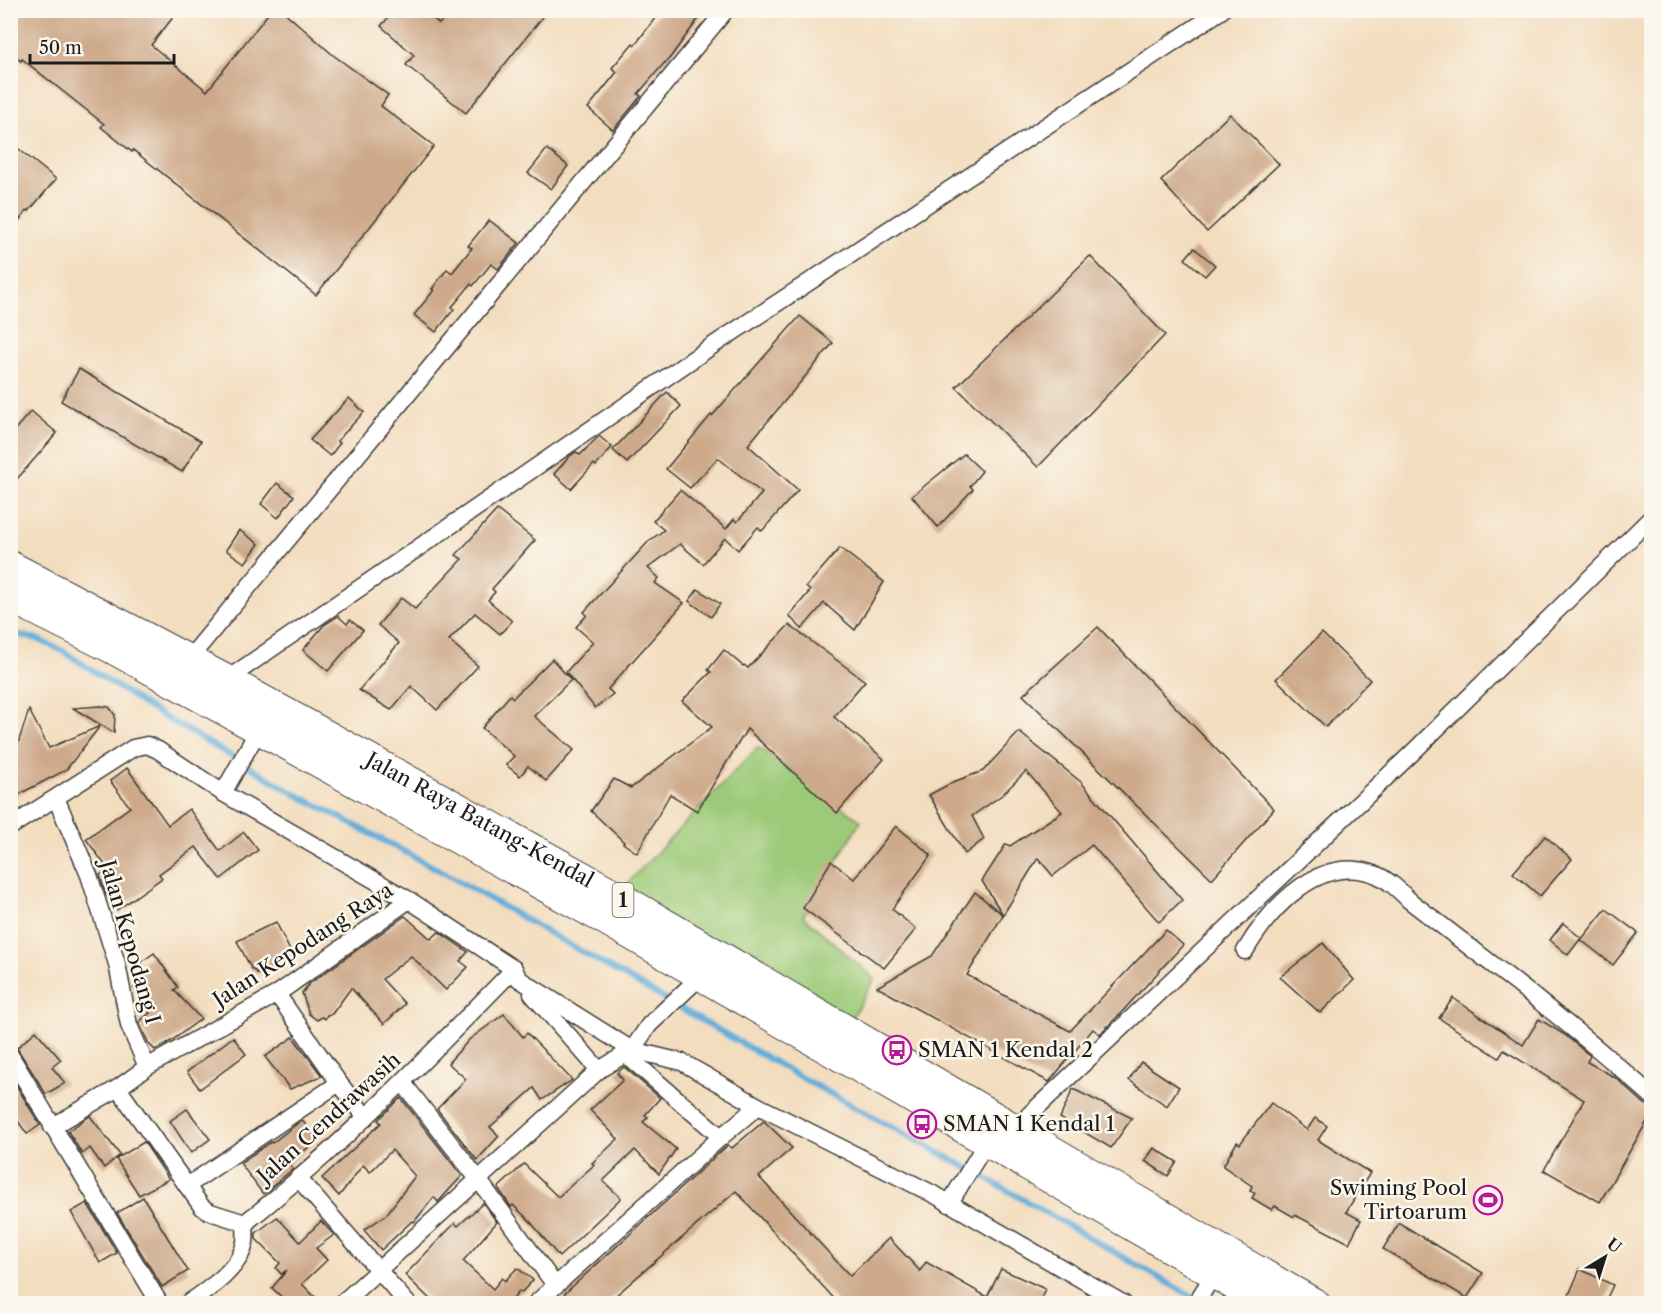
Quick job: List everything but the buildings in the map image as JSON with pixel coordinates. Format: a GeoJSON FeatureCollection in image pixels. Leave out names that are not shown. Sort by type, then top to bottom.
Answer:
{"type":"FeatureCollection","features":[{"type":"Feature","properties":{"kind":"highway","name":"Jalan Raya Batang-Kendal"},"geometry":{"type":"LineString","coordinates":[[10,566],[226,680],[619,897],[1018,1131],[1209,1281],[1316,1304]]}},
{"type":"Feature","properties":{"kind":"highway","name":"Jalan Raya Batang-Kendal"},"geometry":{"type":"LineString","coordinates":[[10,597],[110,647],[252,741],[702,975],[981,1151],[1209,1281],[1267,1304]]}},
{"type":"Feature","properties":{"kind":"street"},"geometry":{"type":"LineString","coordinates":[[188,660],[726,10]]}},
{"type":"Feature","properties":{"kind":"street"},"geometry":{"type":"LineString","coordinates":[[226,680],[719,342],[1222,10]]}},
{"type":"Feature","properties":{"kind":"street"},"geometry":{"type":"LineString","coordinates":[[1018,1131],[1029,1115],[1410,755],[1652,517]]}},
{"type":"Feature","properties":{"kind":"street"},"geometry":{"type":"LineString","coordinates":[[226,789],[252,741]]}},
{"type":"Feature","properties":{"kind":"street"},"geometry":{"type":"LineString","coordinates":[[10,827],[133,748],[147,745],[226,789],[409,900]]}},
{"type":"Feature","properties":{"kind":"street","name":"Jalan Kepodang I"},"geometry":{"type":"LineString","coordinates":[[56,798],[89,875],[117,964],[129,1025],[147,1067]]}},
{"type":"Feature","properties":{"kind":"street"},"geometry":{"type":"LineString","coordinates":[[1245,951],[1255,934],[1279,905],[1310,881],[1336,870],[1359,870],[1377,876],[1392,884],[1410,901],[1536,997],[1652,1096]]}},
{"type":"Feature","properties":{"kind":"street","name":"Jalan Kepodang Raya"},"geometry":{"type":"LineString","coordinates":[[52,1127],[118,1088],[147,1067],[277,994],[409,900],[517,974]]}},
{"type":"Feature","properties":{"kind":"street"},"geometry":{"type":"LineString","coordinates":[[517,974],[628,1052],[721,1137]]}},
{"type":"Feature","properties":{"kind":"street"},"geometry":{"type":"LineString","coordinates":[[517,974],[599,1070]]}},
{"type":"Feature","properties":{"kind":"street","name":"Jalan Cendrawasih"},"geometry":{"type":"LineString","coordinates":[[245,1223],[366,1117],[517,974]]}},
{"type":"Feature","properties":{"kind":"street"},"geometry":{"type":"LineString","coordinates":[[341,1304],[599,1070],[628,1052],[649,1025],[702,975]]}},
{"type":"Feature","properties":{"kind":"street"},"geometry":{"type":"LineString","coordinates":[[277,994],[339,1083],[366,1117]]}},
{"type":"Feature","properties":{"kind":"street"},"geometry":{"type":"LineString","coordinates":[[628,1052],[682,1062],[758,1106],[952,1199],[1124,1304]]}},
{"type":"Feature","properties":{"kind":"street"},"geometry":{"type":"LineString","coordinates":[[10,1055],[160,1304]]}},
{"type":"Feature","properties":{"kind":"street"},"geometry":{"type":"LineString","coordinates":[[187,1186],[339,1083]]}},
{"type":"Feature","properties":{"kind":"street"},"geometry":{"type":"LineString","coordinates":[[403,1083],[478,1179],[555,1285]]}},
{"type":"Feature","properties":{"kind":"street"},"geometry":{"type":"LineString","coordinates":[[118,1088],[202,1207],[210,1212],[245,1223],[245,1243],[233,1266],[204,1294],[187,1304]]}},
{"type":"Feature","properties":{"kind":"street"},"geometry":{"type":"LineString","coordinates":[[535,1304],[758,1106]]}},
{"type":"Feature","properties":{"kind":"street"},"geometry":{"type":"LineString","coordinates":[[952,1199],[981,1151]]}},
{"type":"Feature","properties":{"kind":"street"},"geometry":{"type":"LineString","coordinates":[[298,1178],[408,1304]]}},
{"type":"Feature","properties":{"kind":"green space"},"geometry":{"type":"Polygon","coordinates":[[[758,747],[861,821],[803,916],[875,979],[848,1024],[621,890],[758,747]]]}},
{"type":"Feature","properties":{"kind":"waterway"},"geometry":{"type":"LineString","coordinates":[[10,633],[37,639],[63,651],[146,706],[292,792],[441,871],[809,1082],[984,1177],[1196,1299]]}},
{"type":"Feature","properties":{"kind":"place","name":"SMAN 1 Kendal 2"},"geometry":{"type":"Point","coordinates":[897,1050]}},
{"type":"Feature","properties":{"kind":"place","name":"SMAN 1 Kendal 1"},"geometry":{"type":"Point","coordinates":[922,1124]}},
{"type":"Feature","properties":{"kind":"place","name":"Swiming Pool Tirtoarum"},"geometry":{"type":"Point","coordinates":[1488,1200]}}]}
